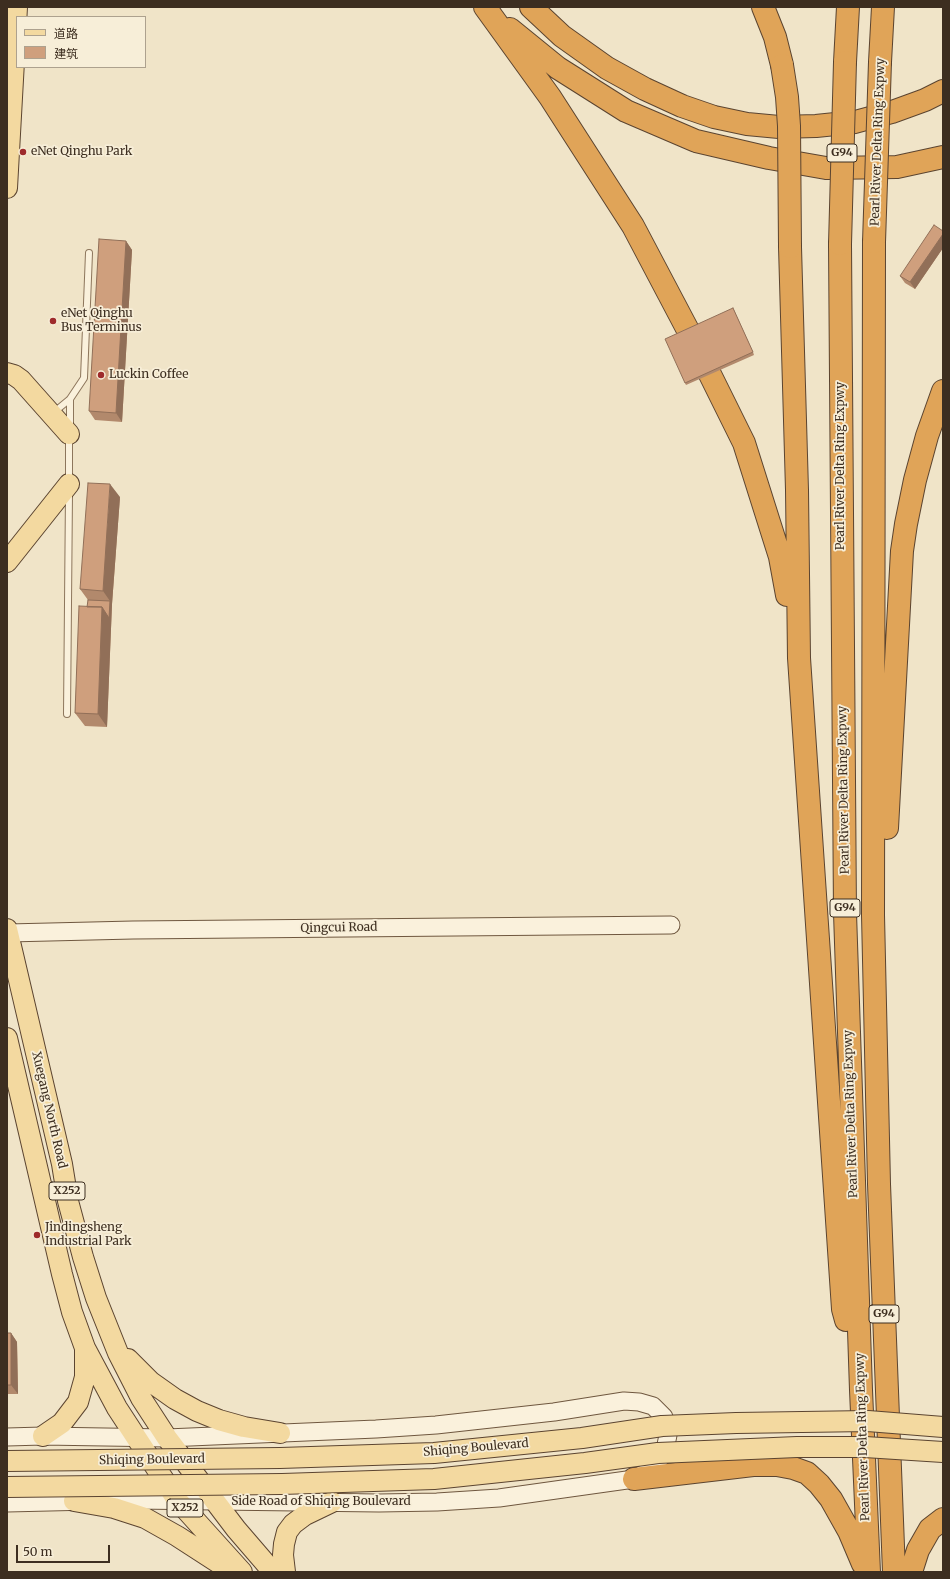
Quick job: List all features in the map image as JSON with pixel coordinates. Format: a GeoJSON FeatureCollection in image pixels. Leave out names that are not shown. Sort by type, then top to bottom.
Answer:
{"type":"FeatureCollection","features":[{"type":"Feature","properties":{"kind":"highway"},"geometry":{"type":"LineString","coordinates":[[485,7],[550,97],[633,226],[691,336],[744,443],[780,557],[798,658]]}},
{"type":"Feature","properties":{"kind":"highway"},"geometry":{"type":"LineString","coordinates":[[489,7],[501,22],[558,68],[626,111],[696,141],[769,158],[826,168],[897,167],[943,157]]}},
{"type":"Feature","properties":{"kind":"highway"},"geometry":{"type":"LineString","coordinates":[[531,7],[562,36],[607,68],[645,89],[682,106],[714,117],[779,127],[816,126],[855,122],[892,112],[926,100],[943,91]]}},
{"type":"Feature","properties":{"kind":"highway"},"geometry":{"type":"LineString","coordinates":[[763,7],[775,38],[782,65],[787,97],[789,126],[790,247],[797,490],[798,658],[843,1309],[861,1390]]}},
{"type":"Feature","properties":{"kind":"highway","name":"Pearl River Delta Ring Expwy"},"geometry":{"type":"LineString","coordinates":[[848,7],[840,244],[845,913],[861,1390],[869,1572]]}},
{"type":"Feature","properties":{"kind":"highway","name":"Pearl River Delta Ring Expwy"},"geometry":{"type":"LineString","coordinates":[[883,7],[874,242],[873,915],[879,1184],[894,1572]]}},
{"type":"Feature","properties":{"kind":"highway"},"geometry":{"type":"LineString","coordinates":[[876,1055],[902,551],[915,480],[927,436],[943,391]]}},
{"type":"Feature","properties":{"kind":"highway"},"geometry":{"type":"LineString","coordinates":[[634,1480],[752,1465],[777,1465],[800,1470],[819,1484],[831,1499],[849,1531],[866,1572]]}},
{"type":"Feature","properties":{"kind":"highway"},"geometry":{"type":"LineString","coordinates":[[911,1572],[918,1550],[930,1530],[943,1519]]}},
{"type":"Feature","properties":{"kind":"main road"},"geometry":{"type":"LineString","coordinates":[[7,188],[16,25]]}},
{"type":"Feature","properties":{"kind":"main road"},"geometry":{"type":"LineString","coordinates":[[7,373],[14,375],[21,380],[70,434]]}},
{"type":"Feature","properties":{"kind":"main road"},"geometry":{"type":"LineString","coordinates":[[7,562],[70,484]]}},
{"type":"Feature","properties":{"kind":"main road","name":"Qingcui Road"},"geometry":{"type":"LineString","coordinates":[[7,931],[671,925]]}},
{"type":"Feature","properties":{"kind":"main road","name":"Xuegang North Road"},"geometry":{"type":"LineString","coordinates":[[7,931],[62,1164],[68,1201],[96,1298],[118,1353],[141,1398],[167,1438],[214,1501],[273,1572]]}},
{"type":"Feature","properties":{"kind":"main road","name":"Xuegang North Road"},"geometry":{"type":"LineString","coordinates":[[7,1038],[62,1274],[72,1312],[85,1348],[135,1438],[177,1500],[242,1572]]}},
{"type":"Feature","properties":{"kind":"main road"},"geometry":{"type":"LineString","coordinates":[[112,1338],[130,1362],[151,1382],[186,1405],[219,1420],[244,1427],[280,1433]]}},
{"type":"Feature","properties":{"kind":"main road"},"geometry":{"type":"LineString","coordinates":[[43,1436],[62,1423],[78,1402],[86,1363],[85,1348]]}},
{"type":"Feature","properties":{"kind":"main road"},"geometry":{"type":"LineString","coordinates":[[7,1437],[43,1436],[167,1438],[436,1425],[554,1412],[624,1401],[639,1402],[653,1406],[664,1417],[668,1435],[665,1450],[657,1463],[647,1472],[634,1480]]}},
{"type":"Feature","properties":{"kind":"main road","name":"Shiqing Boulevard"},"geometry":{"type":"LineString","coordinates":[[7,1462],[280,1458],[434,1453],[582,1438],[662,1426],[736,1423],[868,1421],[943,1427]]}},
{"type":"Feature","properties":{"kind":"main road"},"geometry":{"type":"LineString","coordinates":[[7,1487],[282,1484],[434,1479],[585,1463],[658,1453],[797,1447],[865,1447],[943,1452]]}},
{"type":"Feature","properties":{"kind":"main road","name":"Side Road of Shiqing Boulevard"},"geometry":{"type":"LineString","coordinates":[[7,1503],[177,1500],[437,1502],[499,1498],[634,1480]]}},
{"type":"Feature","properties":{"kind":"main road"},"geometry":{"type":"LineString","coordinates":[[74,1501],[114,1508],[145,1518],[178,1536],[232,1572]]}},
{"type":"Feature","properties":{"kind":"main road"},"geometry":{"type":"LineString","coordinates":[[285,1572],[284,1544],[287,1532],[293,1524],[305,1515],[332,1502]]}},
{"type":"Feature","properties":{"kind":"lane"},"geometry":{"type":"LineString","coordinates":[[52,414],[70,399],[84,378],[89,253]]}},
{"type":"Feature","properties":{"kind":"lane"},"geometry":{"type":"LineString","coordinates":[[67,714],[70,399]]}},
{"type":"Feature","properties":{"kind":"building"},"geometry":{"type":"Polygon","coordinates":[[[934,225],[943,231],[943,234],[910,282],[900,276],[934,225]]]}},
{"type":"Feature","properties":{"kind":"building"},"geometry":{"type":"Polygon","coordinates":[[[99,239],[126,241],[116,413],[89,411],[99,239]]]}},
{"type":"Feature","properties":{"kind":"building"},"geometry":{"type":"Polygon","coordinates":[[[733,308],[753,352],[685,383],[665,339],[733,308]]]}},
{"type":"Feature","properties":{"kind":"building"},"geometry":{"type":"Polygon","coordinates":[[[88,483],[110,484],[103,591],[80,589],[88,483]]]}},
{"type":"Feature","properties":{"kind":"building"},"geometry":{"type":"Polygon","coordinates":[[[88,600],[110,601],[109,618],[102,607],[87,607],[88,600]]]}},
{"type":"Feature","properties":{"kind":"building"},"geometry":{"type":"Polygon","coordinates":[[[79,606],[102,607],[98,714],[75,713],[79,606]]]}},
{"type":"Feature","properties":{"kind":"building"},"geometry":{"type":"Polygon","coordinates":[[[7,1333],[11,1333],[11,1385],[7,1385],[7,1333]]]}},
{"type":"Feature","properties":{"kind":"place","name":"eNet Qinghu Park"},"geometry":{"type":"Point","coordinates":[23,152]}},
{"type":"Feature","properties":{"kind":"place","name":"eNet Qinghu Bus Terminus"},"geometry":{"type":"Point","coordinates":[53,321]}},
{"type":"Feature","properties":{"kind":"place","name":"Luckin Coffee"},"geometry":{"type":"Point","coordinates":[101,375]}},
{"type":"Feature","properties":{"kind":"place","name":"Jindingsheng Industrial Park"},"geometry":{"type":"Point","coordinates":[37,1235]}}]}
